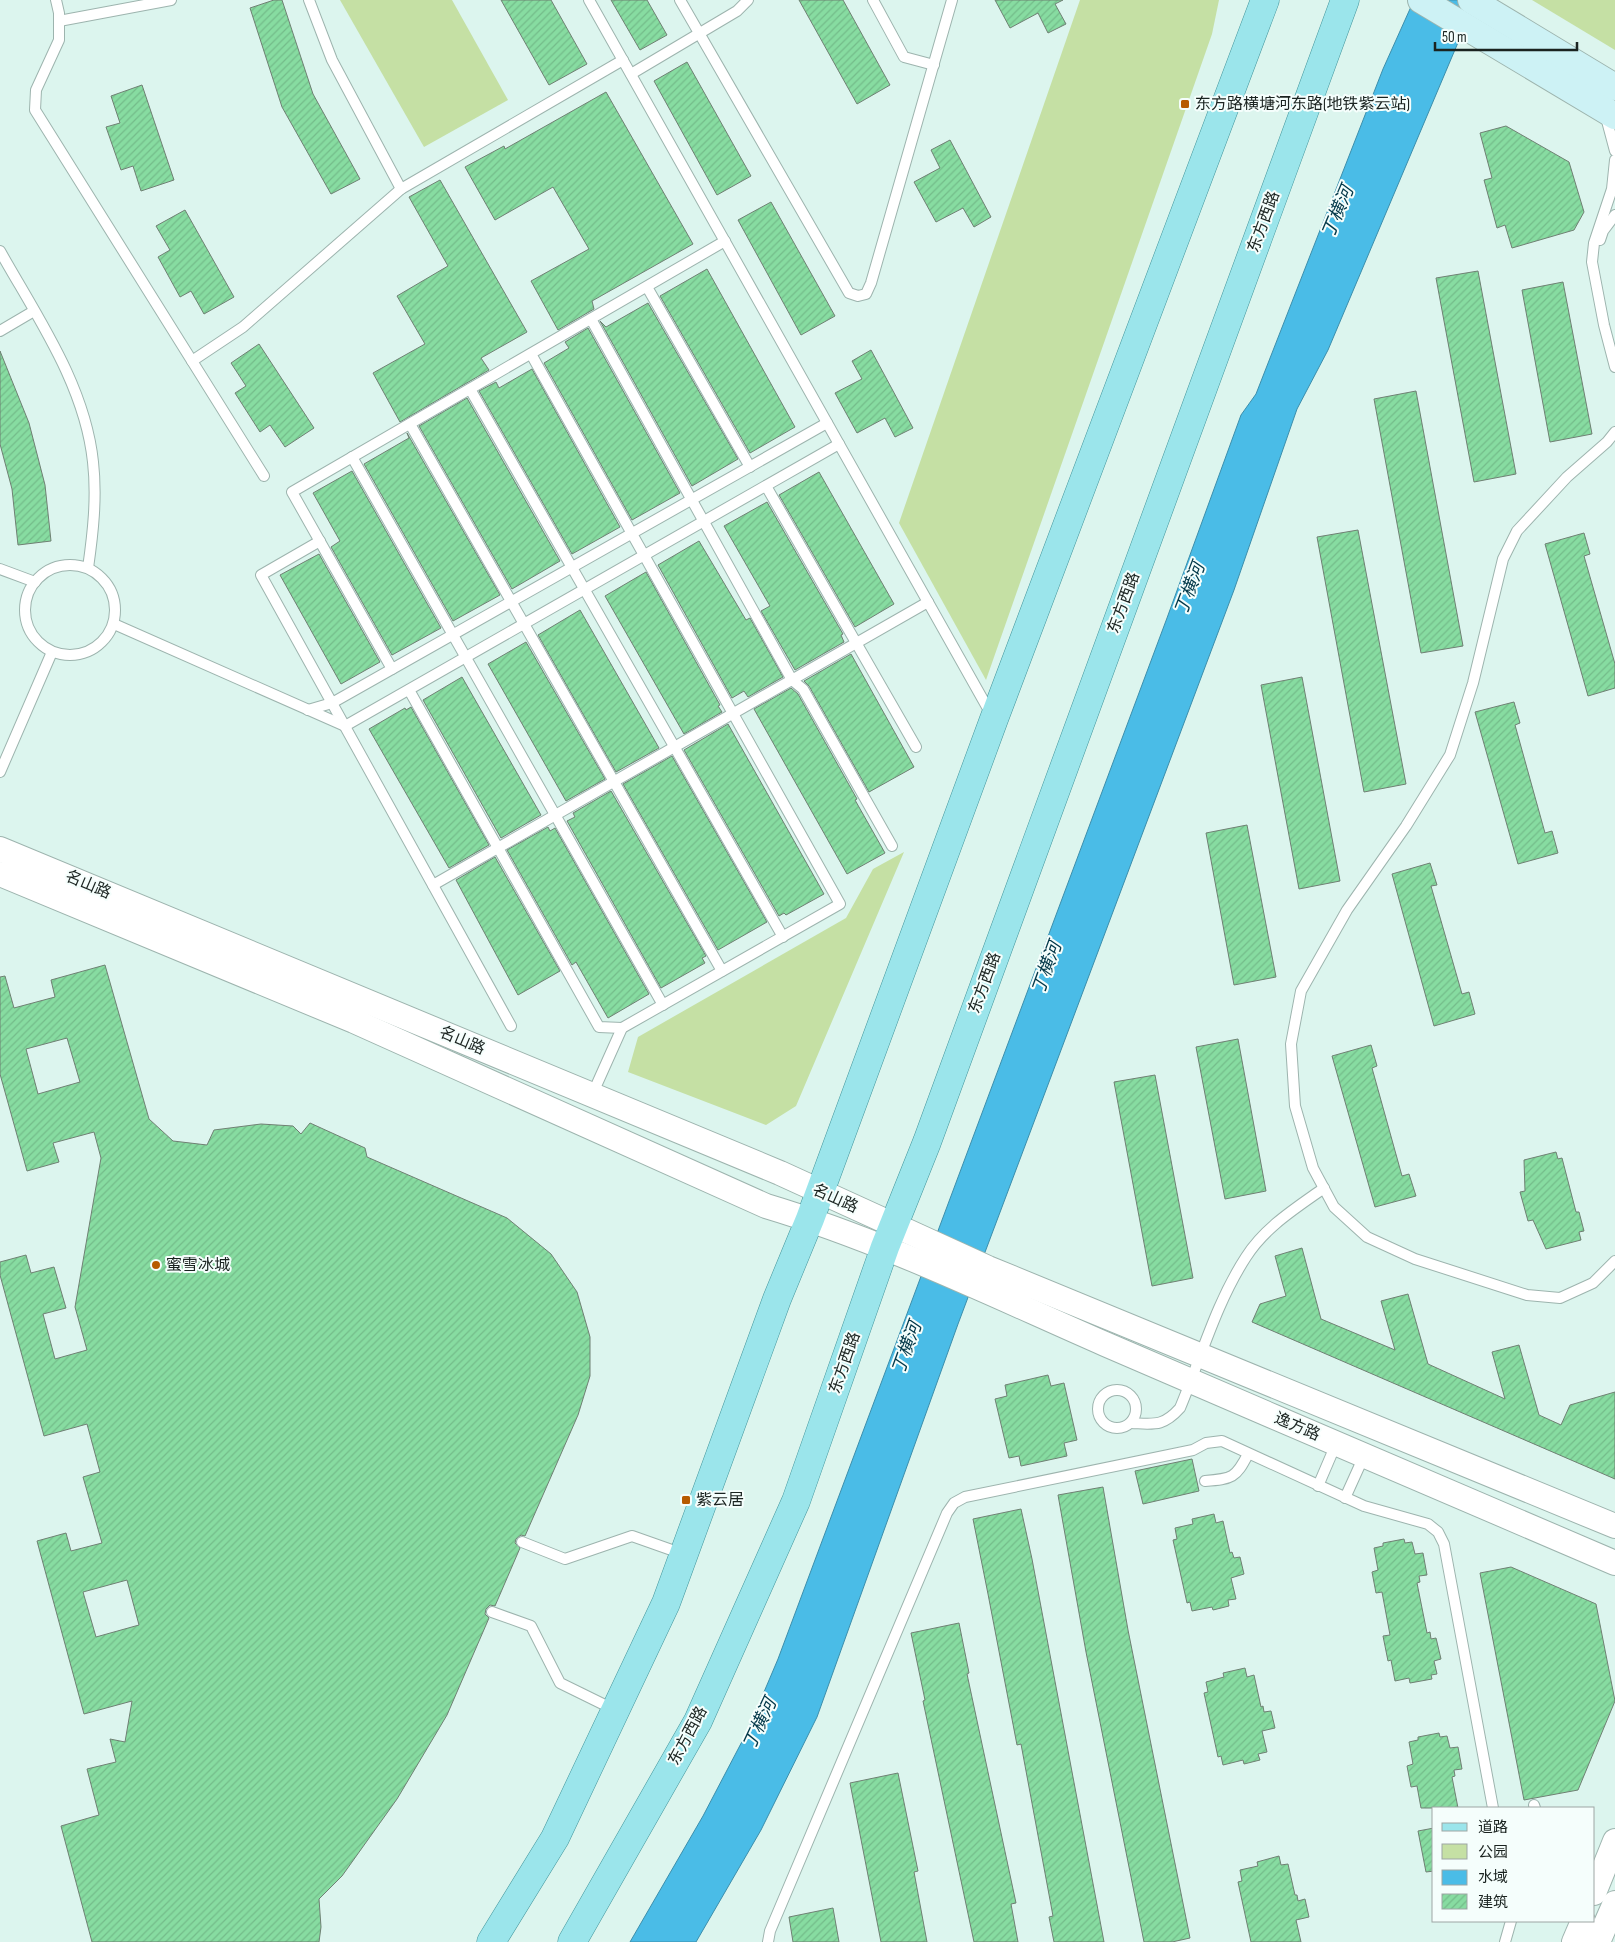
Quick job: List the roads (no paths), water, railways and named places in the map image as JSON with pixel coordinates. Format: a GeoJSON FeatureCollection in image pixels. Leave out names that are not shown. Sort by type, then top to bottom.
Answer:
{"type":"FeatureCollection","features":[{"type":"Feature","properties":{"kind":"main road"},"geometry":{"type":"LineString","coordinates":[[491,1942],[555,1838],[666,1603],[777,1299],[810,1219],[994,719],[1265,0]]}},
{"type":"Feature","properties":{"kind":"main road","name":"东方西路"},"geometry":{"type":"LineString","coordinates":[[572,1942],[698,1721],[796,1501],[889,1236],[927,1142],[1345,0]]}},
{"type":"Feature","properties":{"kind":"main road"},"geometry":{"type":"LineString","coordinates":[[1421,0],[1615,116]]}},
{"type":"Feature","properties":{"kind":"main road"},"geometry":{"type":"LineString","coordinates":[[1482,6],[1615,86]]}},
{"type":"Feature","properties":{"kind":"street","name":"名山路"},"geometry":{"type":"LineString","coordinates":[[0,849],[592,1095],[820,1192],[889,1236]]}},
{"type":"Feature","properties":{"kind":"street","name":"名山路"},"geometry":{"type":"LineString","coordinates":[[0,874],[354,1021],[766,1206],[810,1219],[889,1236],[922,1238],[984,1279]]}},
{"type":"Feature","properties":{"kind":"street"},"geometry":{"type":"LineString","coordinates":[[889,1236],[920,1262],[984,1279]]}},
{"type":"Feature","properties":{"kind":"street","name":"逸方路"},"geometry":{"type":"LineString","coordinates":[[984,1279],[1200,1355],[1615,1526]]}},
{"type":"Feature","properties":{"kind":"street","name":"逸方路"},"geometry":{"type":"LineString","coordinates":[[984,1279],[1191,1381],[1615,1563]]}},
{"type":"Feature","properties":{"kind":"street"},"geometry":{"type":"LineString","coordinates":[[1595,1891],[1615,1841]]}},
{"type":"Feature","properties":{"kind":"street"},"geometry":{"type":"LineString","coordinates":[[1598,1942],[1615,1903]]}},
{"type":"Feature","properties":{"kind":"street"},"geometry":{"type":"LineString","coordinates":[[1574,1942],[1583,1922]]}},
{"type":"Feature","properties":{"kind":"lane"},"geometry":{"type":"LineString","coordinates":[[56,0],[59,40],[36,90],[35,110],[264,476]]}},
{"type":"Feature","properties":{"kind":"lane"},"geometry":{"type":"LineString","coordinates":[[59,21],[171,0]]}},
{"type":"Feature","properties":{"kind":"lane"},"geometry":{"type":"LineString","coordinates":[[309,0],[332,60],[401,189]]}},
{"type":"Feature","properties":{"kind":"lane"},"geometry":{"type":"LineString","coordinates":[[589,0],[994,719]]}},
{"type":"Feature","properties":{"kind":"lane"},"geometry":{"type":"LineString","coordinates":[[680,0],[849,292],[858,296],[866,294],[871,283],[952,0]]}},
{"type":"Feature","properties":{"kind":"lane"},"geometry":{"type":"LineString","coordinates":[[631,74],[737,11],[748,0]]}},
{"type":"Feature","properties":{"kind":"lane"},"geometry":{"type":"LineString","coordinates":[[873,0],[904,57],[934,65]]}},
{"type":"Feature","properties":{"kind":"lane"},"geometry":{"type":"LineString","coordinates":[[192,361],[243,327],[401,189],[623,60]]}},
{"type":"Feature","properties":{"kind":"lane"},"geometry":{"type":"LineString","coordinates":[[1580,96],[1607,121],[1615,151]]}},
{"type":"Feature","properties":{"kind":"lane"},"geometry":{"type":"LineString","coordinates":[[1615,160],[1612,189],[1594,243],[1592,262],[1604,325],[1615,367]]}},
{"type":"Feature","properties":{"kind":"lane"},"geometry":{"type":"LineString","coordinates":[[1592,262],[1603,231],[1615,215]]}},
{"type":"Feature","properties":{"kind":"lane"},"geometry":{"type":"LineString","coordinates":[[392,669],[292,492],[725,241]]}},
{"type":"Feature","properties":{"kind":"lane"},"geometry":{"type":"LineString","coordinates":[[0,251],[55,346],[81,408],[93,461],[94,520],[88,568]]}},
{"type":"Feature","properties":{"kind":"lane"},"geometry":{"type":"LineString","coordinates":[[647,286],[750,467]]}},
{"type":"Feature","properties":{"kind":"lane"},"geometry":{"type":"LineString","coordinates":[[0,331],[34,311]]}},
{"type":"Feature","properties":{"kind":"lane"},"geometry":{"type":"LineString","coordinates":[[591,319],[792,680],[803,689],[892,846]]}},
{"type":"Feature","properties":{"kind":"lane"},"geometry":{"type":"LineString","coordinates":[[409,690],[599,1027],[622,1028],[840,904],[531,354]]}},
{"type":"Feature","properties":{"kind":"lane"},"geometry":{"type":"LineString","coordinates":[[470,389],[782,937]]}},
{"type":"Feature","properties":{"kind":"lane"},"geometry":{"type":"LineString","coordinates":[[308,710],[332,703],[828,423]]}},
{"type":"Feature","properties":{"kind":"lane"},"geometry":{"type":"LineString","coordinates":[[410,424],[722,971]]}},
{"type":"Feature","properties":{"kind":"lane"},"geometry":{"type":"LineString","coordinates":[[1615,432],[1607,442],[1567,477],[1517,531],[1503,559],[1473,683],[1450,755],[1406,826],[1347,910],[1302,991],[1291,1044],[1295,1106],[1313,1168],[1334,1208],[1367,1237],[1415,1259],[1527,1295],[1560,1298],[1593,1283],[1615,1261]]}},
{"type":"Feature","properties":{"kind":"lane"},"geometry":{"type":"LineString","coordinates":[[345,726],[839,444]]}},
{"type":"Feature","properties":{"kind":"lane"},"geometry":{"type":"LineString","coordinates":[[352,457],[663,1005]]}},
{"type":"Feature","properties":{"kind":"lane"},"geometry":{"type":"LineString","coordinates":[[766,486],[916,747]]}},
{"type":"Feature","properties":{"kind":"lane"},"geometry":{"type":"LineString","coordinates":[[320,541],[261,575],[511,1026]]}},
{"type":"Feature","properties":{"kind":"lane"},"geometry":{"type":"LineString","coordinates":[[73,564],[88,568],[102,576],[111,589],[116,604],[114,624],[105,640],[90,652],[71,656],[52,652],[37,641],[27,625],[25,607],[29,589],[41,574],[57,566],[73,564]]}},
{"type":"Feature","properties":{"kind":"lane"},"geometry":{"type":"LineString","coordinates":[[0,568],[35,582]]}},
{"type":"Feature","properties":{"kind":"lane"},"geometry":{"type":"LineString","coordinates":[[433,885],[928,602]]}},
{"type":"Feature","properties":{"kind":"lane"},"geometry":{"type":"LineString","coordinates":[[114,624],[345,726]]}},
{"type":"Feature","properties":{"kind":"lane"},"geometry":{"type":"LineString","coordinates":[[0,772],[52,652]]}},
{"type":"Feature","properties":{"kind":"lane"},"geometry":{"type":"LineString","coordinates":[[592,1095],[622,1028]]}},
{"type":"Feature","properties":{"kind":"lane"},"geometry":{"type":"LineString","coordinates":[[1131,1423],[1158,1424],[1170,1418],[1180,1408],[1221,1302],[1247,1256],[1280,1219],[1324,1188]]}},
{"type":"Feature","properties":{"kind":"lane"},"geometry":{"type":"LineString","coordinates":[[768,1942],[770,1931],[947,1513],[954,1503],[965,1497],[1192,1450],[1206,1443],[1222,1441],[1345,1498],[1364,1506],[1428,1524],[1438,1532],[1441,1538],[1493,1807]]}},
{"type":"Feature","properties":{"kind":"lane"},"geometry":{"type":"LineString","coordinates":[[1318,1486],[1336,1444]]}},
{"type":"Feature","properties":{"kind":"lane"},"geometry":{"type":"LineString","coordinates":[[1206,1481],[1227,1480],[1239,1472],[1248,1454]]}},
{"type":"Feature","properties":{"kind":"lane"},"geometry":{"type":"LineString","coordinates":[[1345,1498],[1364,1456]]}},
{"type":"Feature","properties":{"kind":"lane"},"geometry":{"type":"LineString","coordinates":[[522,1542],[565,1558],[632,1536],[684,1554]]}},
{"type":"Feature","properties":{"kind":"lane"},"geometry":{"type":"LineString","coordinates":[[492,1612],[531,1626],[560,1682],[616,1710]]}},
{"type":"Feature","properties":{"kind":"lane"},"geometry":{"type":"LineString","coordinates":[[1505,1942],[1511,1922]]}},
{"type":"Feature","properties":{"kind":"water","name":"丁横河"},"geometry":{"type":"Polygon","coordinates":[[[1414,0],[1476,0],[1328,350],[1297,409],[1234,590],[958,1324],[817,1717],[761,1830],[696,1942],[630,1942],[703,1816],[747,1732],[778,1659],[1241,415],[1256,394],[1383,69],[1414,0]]]}},
{"type":"Feature","properties":{"kind":"place","name":"东方路横塘河东路(地铁紫云站)"},"geometry":{"type":"Point","coordinates":[1185,104]}},
{"type":"Feature","properties":{"kind":"place","name":"蜜雪冰城"},"geometry":{"type":"Point","coordinates":[156,1265]}},
{"type":"Feature","properties":{"kind":"place","name":"紫云居"},"geometry":{"type":"Point","coordinates":[686,1500]}}]}
